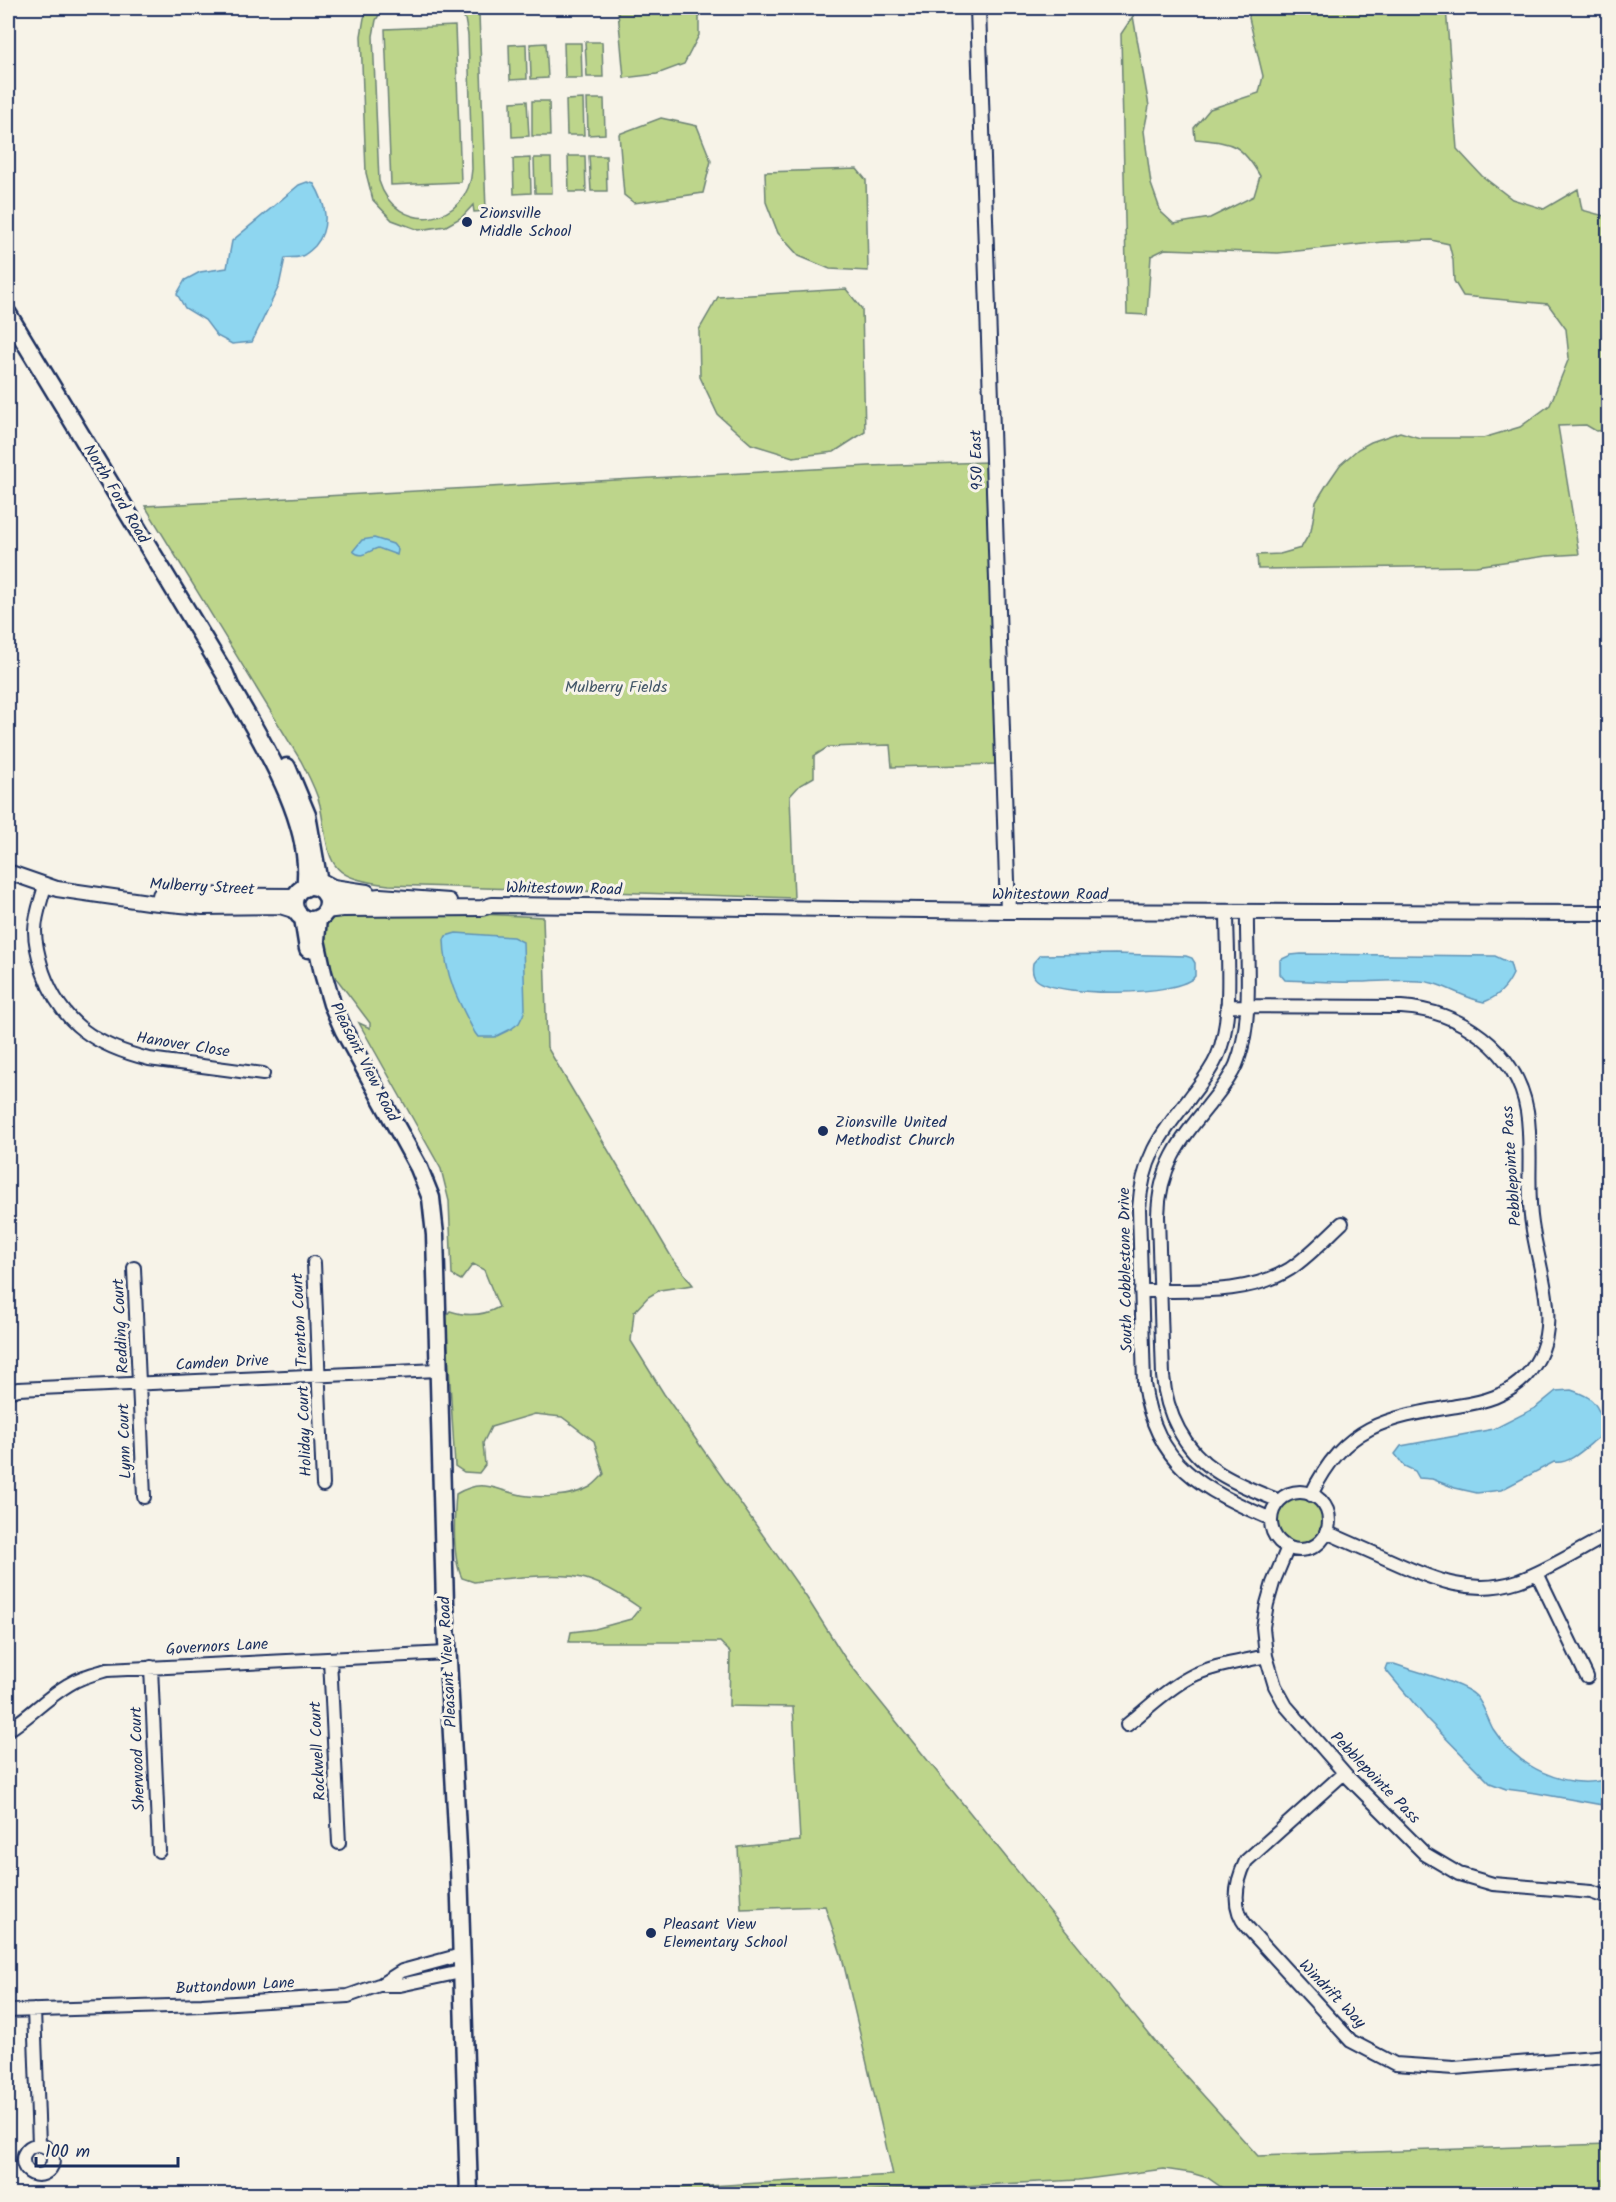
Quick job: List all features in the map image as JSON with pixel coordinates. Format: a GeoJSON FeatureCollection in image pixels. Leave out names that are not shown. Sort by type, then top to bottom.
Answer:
{"type":"FeatureCollection","features":[{"type":"Feature","properties":{"kind":"main road","name":"North Ford Road"},"geometry":{"type":"LineString","coordinates":[[8,314],[225,674],[280,776],[304,848],[312,901]]}},
{"type":"Feature","properties":{"kind":"main road","name":"Pleasant View Road"},"geometry":{"type":"LineString","coordinates":[[312,901],[316,940],[332,1004],[344,1031],[419,1168],[431,1198],[435,1235],[447,1653],[459,1867],[469,2194]]}},
{"type":"Feature","properties":{"kind":"street","name":"950 East"},"geometry":{"type":"LineString","coordinates":[[978,8],[1008,911]]}},
{"type":"Feature","properties":{"kind":"street","name":"Mulberry Street"},"geometry":{"type":"LineString","coordinates":[[8,872],[45,886],[106,896],[312,901]]}},
{"type":"Feature","properties":{"kind":"street","name":"Hanover Close"},"geometry":{"type":"LineString","coordinates":[[45,886],[35,931],[37,950],[56,1002],[77,1026],[103,1044],[140,1057],[263,1074]]}},
{"type":"Feature","properties":{"kind":"street","name":"Whitestown Road"},"geometry":{"type":"LineString","coordinates":[[312,901],[333,887],[370,892],[380,896]]}},
{"type":"Feature","properties":{"kind":"street","name":"Whitestown Road"},"geometry":{"type":"LineString","coordinates":[[312,901],[380,896],[481,901],[492,905]]}},
{"type":"Feature","properties":{"kind":"street","name":"Whitestown Road"},"geometry":{"type":"LineString","coordinates":[[312,901],[342,909],[482,908],[492,905],[1008,911],[1608,913]]}},
{"type":"Feature","properties":{"kind":"street","name":"South Cobblestone Drive"},"geometry":{"type":"LineString","coordinates":[[1227,911],[1225,1035],[1214,1065],[1153,1147],[1140,1186],[1138,1209],[1146,1399],[1163,1443],[1181,1466],[1198,1482],[1222,1497],[1272,1519]]}},
{"type":"Feature","properties":{"kind":"street","name":"South Cobblestone Drive"},"geometry":{"type":"LineString","coordinates":[[1247,911],[1245,1032],[1235,1066],[1224,1087],[1178,1145],[1164,1173],[1159,1207],[1164,1383],[1171,1412],[1181,1434],[1195,1453],[1215,1471],[1279,1501]]}},
{"type":"Feature","properties":{"kind":"street","name":"Pebblepointe Pass"},"geometry":{"type":"LineString","coordinates":[[1227,1006],[1408,1007],[1433,1011],[1473,1030],[1496,1050],[1516,1079],[1527,1108],[1530,1212],[1549,1320],[1538,1360],[1524,1379],[1497,1397],[1478,1403],[1400,1416],[1368,1429],[1347,1443],[1335,1456],[1311,1495]]}},
{"type":"Feature","properties":{"kind":"street"},"geometry":{"type":"LineString","coordinates":[[1141,1291],[1240,1287],[1270,1279],[1300,1262],[1342,1223]]}},
{"type":"Feature","properties":{"kind":"street","name":"Trenton Court"},"geometry":{"type":"LineString","coordinates":[[314,1263],[319,1376]]}},
{"type":"Feature","properties":{"kind":"street","name":"Redding Court"},"geometry":{"type":"LineString","coordinates":[[134,1268],[140,1383]]}},
{"type":"Feature","properties":{"kind":"street","name":"Camden Drive"},"geometry":{"type":"LineString","coordinates":[[8,1392],[18,1389],[438,1370]]}},
{"type":"Feature","properties":{"kind":"street","name":"Holiday Court"},"geometry":{"type":"LineString","coordinates":[[319,1376],[323,1485]]}},
{"type":"Feature","properties":{"kind":"street","name":"Lynn Court"},"geometry":{"type":"LineString","coordinates":[[140,1383],[144,1497]]}},
{"type":"Feature","properties":{"kind":"street"},"geometry":{"type":"LineString","coordinates":[[1301,1492],[1311,1495],[1321,1501],[1326,1510],[1329,1523],[1326,1532],[1321,1540],[1312,1547],[1301,1549],[1288,1547],[1275,1534],[1272,1519],[1274,1509],[1279,1501],[1292,1493],[1301,1492]]}},
{"type":"Feature","properties":{"kind":"street"},"geometry":{"type":"LineString","coordinates":[[1326,1532],[1427,1577],[1457,1586],[1495,1587],[1537,1573],[1608,1535]]}},
{"type":"Feature","properties":{"kind":"street","name":"Pebblepointe Pass"},"geometry":{"type":"LineString","coordinates":[[1288,1547],[1272,1583],[1267,1604],[1263,1627],[1266,1656],[1275,1686],[1286,1706],[1344,1773],[1425,1854],[1459,1874],[1493,1884],[1591,1892],[1608,1898]]}},
{"type":"Feature","properties":{"kind":"street"},"geometry":{"type":"LineString","coordinates":[[1537,1573],[1587,1677]]}},
{"type":"Feature","properties":{"kind":"street","name":"Governors Lane"},"geometry":{"type":"LineString","coordinates":[[8,1730],[31,1715],[69,1684],[85,1676],[107,1670],[447,1653]]}},
{"type":"Feature","properties":{"kind":"street"},"geometry":{"type":"LineString","coordinates":[[1127,1725],[1191,1676],[1209,1669],[1266,1656]]}},
{"type":"Feature","properties":{"kind":"street","name":"Rockwell Court"},"geometry":{"type":"LineString","coordinates":[[330,1659],[339,1843]]}},
{"type":"Feature","properties":{"kind":"street","name":"Sherwood Court"},"geometry":{"type":"LineString","coordinates":[[151,1666],[159,1851]]}},
{"type":"Feature","properties":{"kind":"street","name":"Windrift Way"},"geometry":{"type":"LineString","coordinates":[[1344,1773],[1246,1861],[1239,1876],[1237,1903],[1240,1919],[1351,2041],[1395,2064],[1419,2066],[1454,2068],[1608,2056]]}},
{"type":"Feature","properties":{"kind":"street"},"geometry":{"type":"LineString","coordinates":[[379,1985],[402,1971],[461,1954]]}},
{"type":"Feature","properties":{"kind":"street","name":"Buttondown Lane"},"geometry":{"type":"LineString","coordinates":[[8,2011],[202,2005],[348,1996],[379,1985],[400,1985],[461,1972]]}},
{"type":"Feature","properties":{"kind":"street"},"geometry":{"type":"LineString","coordinates":[[34,2010],[39,2144]]}},
{"type":"Feature","properties":{"kind":"green space"},"geometry":{"type":"Polygon","coordinates":[[[368,8],[383,8],[376,20],[373,36],[379,181],[388,199],[400,210],[415,217],[431,217],[446,213],[459,203],[468,188],[472,169],[468,35],[465,19],[458,8],[473,8],[476,14],[479,14],[486,211],[474,212],[473,205],[462,217],[446,226],[419,230],[392,220],[373,200],[366,173],[361,36],[368,8]]]}},
{"type":"Feature","properties":{"kind":"green space"},"geometry":{"type":"Polygon","coordinates":[[[624,8],[699,8],[699,35],[684,64],[657,74],[624,78],[618,12],[624,8]]]}},
{"type":"Feature","properties":{"kind":"green space"},"geometry":{"type":"Polygon","coordinates":[[[1250,8],[1446,8],[1457,149],[1482,176],[1512,199],[1544,209],[1578,189],[1582,210],[1608,217],[1608,430],[1596,431],[1586,425],[1558,426],[1579,554],[1546,556],[1476,566],[1258,569],[1257,555],[1280,554],[1301,548],[1311,531],[1316,502],[1340,465],[1358,449],[1400,432],[1420,438],[1483,438],[1520,427],[1550,405],[1569,358],[1566,329],[1548,304],[1463,296],[1454,281],[1453,260],[1449,244],[1431,240],[1383,242],[1278,253],[1165,249],[1151,256],[1147,315],[1127,314],[1121,34],[1133,16],[1149,106],[1144,131],[1151,184],[1161,212],[1174,224],[1210,218],[1254,196],[1260,176],[1247,156],[1240,150],[1227,144],[1195,139],[1194,128],[1210,109],[1259,93],[1263,76],[1249,18],[1250,8]]]}},
{"type":"Feature","properties":{"kind":"green space"},"geometry":{"type":"Polygon","coordinates":[[[455,26],[461,182],[391,185],[385,29],[455,26]]]}},
{"type":"Feature","properties":{"kind":"green space"},"geometry":{"type":"Polygon","coordinates":[[[585,42],[602,42],[603,77],[587,77],[585,42]]]}},
{"type":"Feature","properties":{"kind":"green space"},"geometry":{"type":"Polygon","coordinates":[[[546,43],[548,78],[531,79],[530,44],[546,43]]]}},
{"type":"Feature","properties":{"kind":"green space"},"geometry":{"type":"Polygon","coordinates":[[[564,43],[581,43],[582,78],[565,78],[564,43]]]}},
{"type":"Feature","properties":{"kind":"green space"},"geometry":{"type":"Polygon","coordinates":[[[526,44],[527,79],[510,80],[509,45],[526,44]]]}},
{"type":"Feature","properties":{"kind":"green space"},"geometry":{"type":"Polygon","coordinates":[[[583,99],[584,135],[567,135],[566,100],[583,99]]]}},
{"type":"Feature","properties":{"kind":"green space"},"geometry":{"type":"Polygon","coordinates":[[[587,99],[604,99],[605,134],[588,135],[587,99]]]}},
{"type":"Feature","properties":{"kind":"green space"},"geometry":{"type":"Polygon","coordinates":[[[527,101],[529,136],[512,137],[511,102],[527,101]]]}},
{"type":"Feature","properties":{"kind":"green space"},"geometry":{"type":"Polygon","coordinates":[[[532,101],[549,101],[550,136],[532,136],[532,101]]]}},
{"type":"Feature","properties":{"kind":"green space"},"geometry":{"type":"Polygon","coordinates":[[[661,118],[697,126],[711,161],[703,193],[634,203],[624,195],[619,134],[661,118]]]}},
{"type":"Feature","properties":{"kind":"green space"},"geometry":{"type":"Polygon","coordinates":[[[568,156],[585,156],[586,192],[569,192],[568,156]]]}},
{"type":"Feature","properties":{"kind":"green space"},"geometry":{"type":"Polygon","coordinates":[[[589,156],[606,156],[607,191],[591,191],[589,156]]]}},
{"type":"Feature","properties":{"kind":"green space"},"geometry":{"type":"Polygon","coordinates":[[[530,158],[531,193],[514,194],[513,159],[530,158]]]}},
{"type":"Feature","properties":{"kind":"green space"},"geometry":{"type":"Polygon","coordinates":[[[534,158],[551,158],[552,193],[535,193],[534,158]]]}},
{"type":"Feature","properties":{"kind":"green space"},"geometry":{"type":"Polygon","coordinates":[[[857,169],[866,180],[868,271],[830,269],[799,256],[778,233],[766,202],[765,172],[857,169]]]}},
{"type":"Feature","properties":{"kind":"green space"},"geometry":{"type":"Polygon","coordinates":[[[846,289],[862,309],[865,432],[834,452],[793,457],[751,444],[718,415],[700,377],[699,330],[718,297],[846,289]]]}},
{"type":"Feature","properties":{"kind":"green space","name":"Mulberry Fields"},"geometry":{"type":"Polygon","coordinates":[[[987,462],[999,764],[892,767],[890,745],[828,747],[814,756],[814,777],[800,785],[790,796],[794,898],[389,885],[368,882],[341,871],[329,853],[320,805],[301,761],[145,506],[869,466],[987,462]]]}},
{"type":"Feature","properties":{"kind":"green space"},"geometry":{"type":"Polygon","coordinates":[[[336,914],[480,914],[543,917],[547,1047],[672,1258],[693,1285],[660,1290],[648,1297],[634,1312],[631,1341],[664,1394],[807,1598],[845,1658],[1157,2044],[1258,2156],[1608,2144],[1608,2194],[1231,2194],[1208,2178],[1164,2169],[1079,2180],[805,2194],[595,2194],[893,2175],[842,1957],[825,1906],[741,1909],[738,1847],[800,1841],[793,1707],[729,1706],[730,1652],[720,1642],[569,1642],[571,1632],[595,1629],[631,1619],[640,1608],[593,1581],[561,1576],[531,1576],[474,1582],[462,1578],[455,1549],[456,1494],[465,1489],[486,1486],[525,1496],[564,1495],[590,1487],[604,1474],[594,1441],[562,1417],[535,1414],[491,1427],[483,1443],[485,1465],[479,1473],[464,1472],[455,1466],[446,1316],[450,1311],[475,1315],[499,1307],[484,1270],[473,1264],[461,1280],[452,1275],[449,1201],[441,1169],[359,1023],[370,1028],[370,1023],[324,962],[322,923],[336,914]]]}},
{"type":"Feature","properties":{"kind":"green space"},"geometry":{"type":"Polygon","coordinates":[[[1305,1498],[1317,1504],[1322,1512],[1322,1530],[1317,1538],[1309,1543],[1295,1544],[1287,1541],[1280,1534],[1277,1516],[1280,1508],[1287,1501],[1305,1498]]]}},
{"type":"Feature","properties":{"kind":"water"},"geometry":{"type":"Polygon","coordinates":[[[307,182],[314,184],[324,207],[325,223],[320,239],[308,253],[285,258],[279,286],[252,342],[232,344],[217,336],[205,320],[185,308],[177,294],[185,280],[200,272],[227,268],[232,241],[299,185],[307,182]]]}},
{"type":"Feature","properties":{"kind":"water"},"geometry":{"type":"Polygon","coordinates":[[[374,538],[393,544],[398,550],[397,555],[378,548],[362,555],[353,551],[362,540],[374,538]]]}},
{"type":"Feature","properties":{"kind":"water"},"geometry":{"type":"Polygon","coordinates":[[[456,933],[513,937],[523,942],[525,1009],[519,1023],[495,1037],[478,1037],[454,988],[447,966],[444,940],[446,936],[456,933]]]}},
{"type":"Feature","properties":{"kind":"water"},"geometry":{"type":"Polygon","coordinates":[[[1301,954],[1495,956],[1510,963],[1513,974],[1501,991],[1484,1002],[1436,984],[1419,981],[1285,980],[1280,974],[1280,960],[1301,954]]]}},
{"type":"Feature","properties":{"kind":"water"},"geometry":{"type":"Polygon","coordinates":[[[1040,955],[1186,956],[1192,958],[1195,963],[1195,976],[1185,983],[1167,988],[1092,992],[1049,986],[1037,980],[1033,972],[1033,963],[1040,955]]]}},
{"type":"Feature","properties":{"kind":"water"},"geometry":{"type":"Polygon","coordinates":[[[1571,1390],[1589,1398],[1596,1406],[1602,1422],[1599,1437],[1572,1458],[1554,1462],[1501,1490],[1477,1493],[1432,1479],[1419,1478],[1415,1471],[1404,1466],[1395,1454],[1401,1446],[1494,1429],[1535,1408],[1556,1391],[1571,1390]]]}},
{"type":"Feature","properties":{"kind":"water"},"geometry":{"type":"Polygon","coordinates":[[[1387,1664],[1394,1664],[1470,1691],[1479,1700],[1493,1729],[1503,1742],[1528,1764],[1543,1772],[1575,1781],[1592,1782],[1608,1779],[1608,1806],[1506,1789],[1490,1783],[1428,1720],[1385,1669],[1387,1664]]]}},
{"type":"Feature","properties":{"kind":"place","name":"Zionsville Middle School"},"geometry":{"type":"Point","coordinates":[467,222]}},
{"type":"Feature","properties":{"kind":"place","name":"Zionsville United Methodist Church"},"geometry":{"type":"Point","coordinates":[823,1131]}},
{"type":"Feature","properties":{"kind":"place","name":"Pleasant View Elementary School"},"geometry":{"type":"Point","coordinates":[651,1933]}}]}
